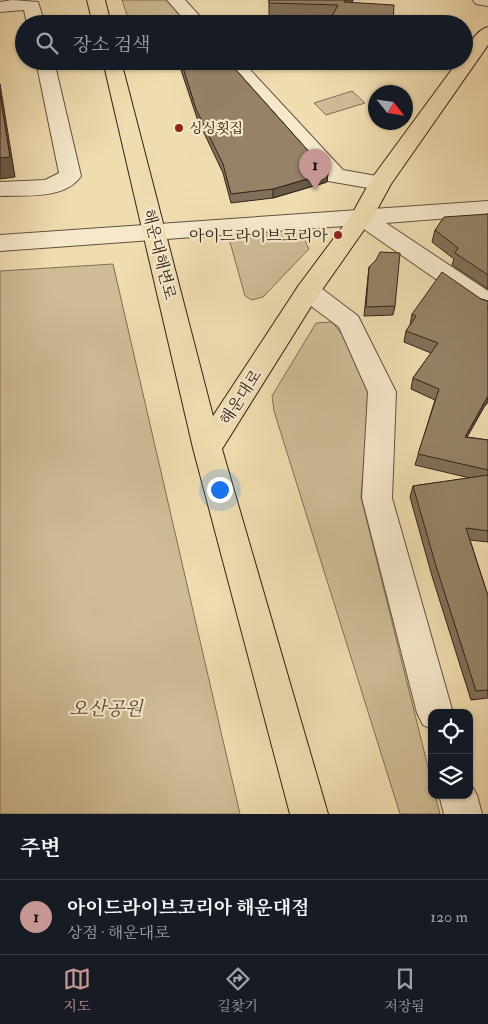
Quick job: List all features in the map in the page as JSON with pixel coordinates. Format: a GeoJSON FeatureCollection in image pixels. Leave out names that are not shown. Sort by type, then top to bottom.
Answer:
{"type":"FeatureCollection","features":[{"type":"Feature","properties":{"kind":"main road"},"geometry":{"type":"LineString","coordinates":[[96,0],[100,15]]}},
{"type":"Feature","properties":{"kind":"main road","name":"해운대로"},"geometry":{"type":"LineString","coordinates":[[473,53],[488,32]]}},
{"type":"Feature","properties":{"kind":"main road","name":"해운대해변로"},"geometry":{"type":"LineString","coordinates":[[114,70],[207,448]]}},
{"type":"Feature","properties":{"kind":"main road","name":"해운대로"},"geometry":{"type":"LineString","coordinates":[[207,448],[308,291],[362,217],[380,183],[461,70]]}},
{"type":"Feature","properties":{"kind":"main road"},"geometry":{"type":"LineString","coordinates":[[207,448],[309,814]]}},
{"type":"Feature","properties":{"kind":"street"},"geometry":{"type":"LineString","coordinates":[[176,0],[190,15]]}},
{"type":"Feature","properties":{"kind":"street"},"geometry":{"type":"LineString","coordinates":[[482,0],[488,1]]}},
{"type":"Feature","properties":{"kind":"street"},"geometry":{"type":"LineString","coordinates":[[0,7],[21,2],[32,6],[34,15]]}},
{"type":"Feature","properties":{"kind":"street"},"geometry":{"type":"LineString","coordinates":[[0,189],[49,187],[70,176],[47,70]]}},
{"type":"Feature","properties":{"kind":"street"},"geometry":{"type":"LineString","coordinates":[[240,70],[336,176],[380,183]]}},
{"type":"Feature","properties":{"kind":"street"},"geometry":{"type":"LineString","coordinates":[[0,243],[488,208]]}},
{"type":"Feature","properties":{"kind":"street"},"geometry":{"type":"LineString","coordinates":[[362,217],[488,304]]}},
{"type":"Feature","properties":{"kind":"street"},"geometry":{"type":"LineString","coordinates":[[308,291],[349,322],[382,392],[377,498],[435,709]]}},
{"type":"Feature","properties":{"kind":"street"},"geometry":{"type":"LineString","coordinates":[[459,799],[463,814]]}},
{"type":"Feature","properties":{"kind":"green space"},"geometry":{"type":"Polygon","coordinates":[[[122,0],[168,0],[181,15],[127,15],[122,0]]]}},
{"type":"Feature","properties":{"kind":"green space"},"geometry":{"type":"Polygon","coordinates":[[[352,91],[365,103],[326,115],[314,103],[352,91]]]}},
{"type":"Feature","properties":{"kind":"green space"},"geometry":{"type":"Polygon","coordinates":[[[299,227],[309,249],[263,297],[252,300],[245,296],[228,235],[234,230],[299,227]]]}},
{"type":"Feature","properties":{"kind":"green space","name":"오산공원"},"geometry":{"type":"Polygon","coordinates":[[[113,264],[240,814],[0,814],[0,271],[113,264]]]}},
{"type":"Feature","properties":{"kind":"green space"},"geometry":{"type":"Polygon","coordinates":[[[332,322],[346,339],[370,392],[361,497],[428,767],[428,799],[436,799],[440,814],[400,814],[274,411],[272,396],[316,323],[332,322]]]}},
{"type":"Feature","properties":{"kind":"building"},"geometry":{"type":"Polygon","coordinates":[[[269,0],[345,0],[344,2],[394,5],[393,15],[333,15],[338,5],[269,3],[269,0]]]}},
{"type":"Feature","properties":{"kind":"building"},"geometry":{"type":"Polygon","coordinates":[[[184,70],[236,70],[328,173],[273,189],[231,194],[223,164],[196,109],[184,70]]]}},
{"type":"Feature","properties":{"kind":"building"},"geometry":{"type":"Polygon","coordinates":[[[0,94],[10,157],[0,158],[0,94]]]}},
{"type":"Feature","properties":{"kind":"building"},"geometry":{"type":"Polygon","coordinates":[[[488,214],[488,275],[455,253],[458,248],[435,230],[444,217],[488,214]]]}},
{"type":"Feature","properties":{"kind":"building"},"geometry":{"type":"Polygon","coordinates":[[[380,252],[400,253],[395,306],[366,307],[369,267],[376,260],[380,252]]]}},
{"type":"Feature","properties":{"kind":"building"},"geometry":{"type":"Polygon","coordinates":[[[442,272],[481,299],[488,301],[488,396],[465,437],[488,440],[488,470],[418,454],[439,389],[413,378],[438,343],[406,331],[416,316],[412,314],[442,272]]]}},
{"type":"Feature","properties":{"kind":"building"},"geometry":{"type":"Polygon","coordinates":[[[488,475],[488,531],[466,528],[488,596],[488,690],[476,691],[436,566],[413,486],[488,475]]]}},
{"type":"Feature","properties":{"kind":"place","name":"싱싱횟집"},"geometry":{"type":"Point","coordinates":[179,128]}},
{"type":"Feature","properties":{"kind":"place","name":"아이드라이브코리아 해운대점"},"geometry":{"type":"Point","coordinates":[315,190]}},
{"type":"Feature","properties":{"kind":"place","name":"아이드라이브코리아"},"geometry":{"type":"Point","coordinates":[338,235]}}]}
